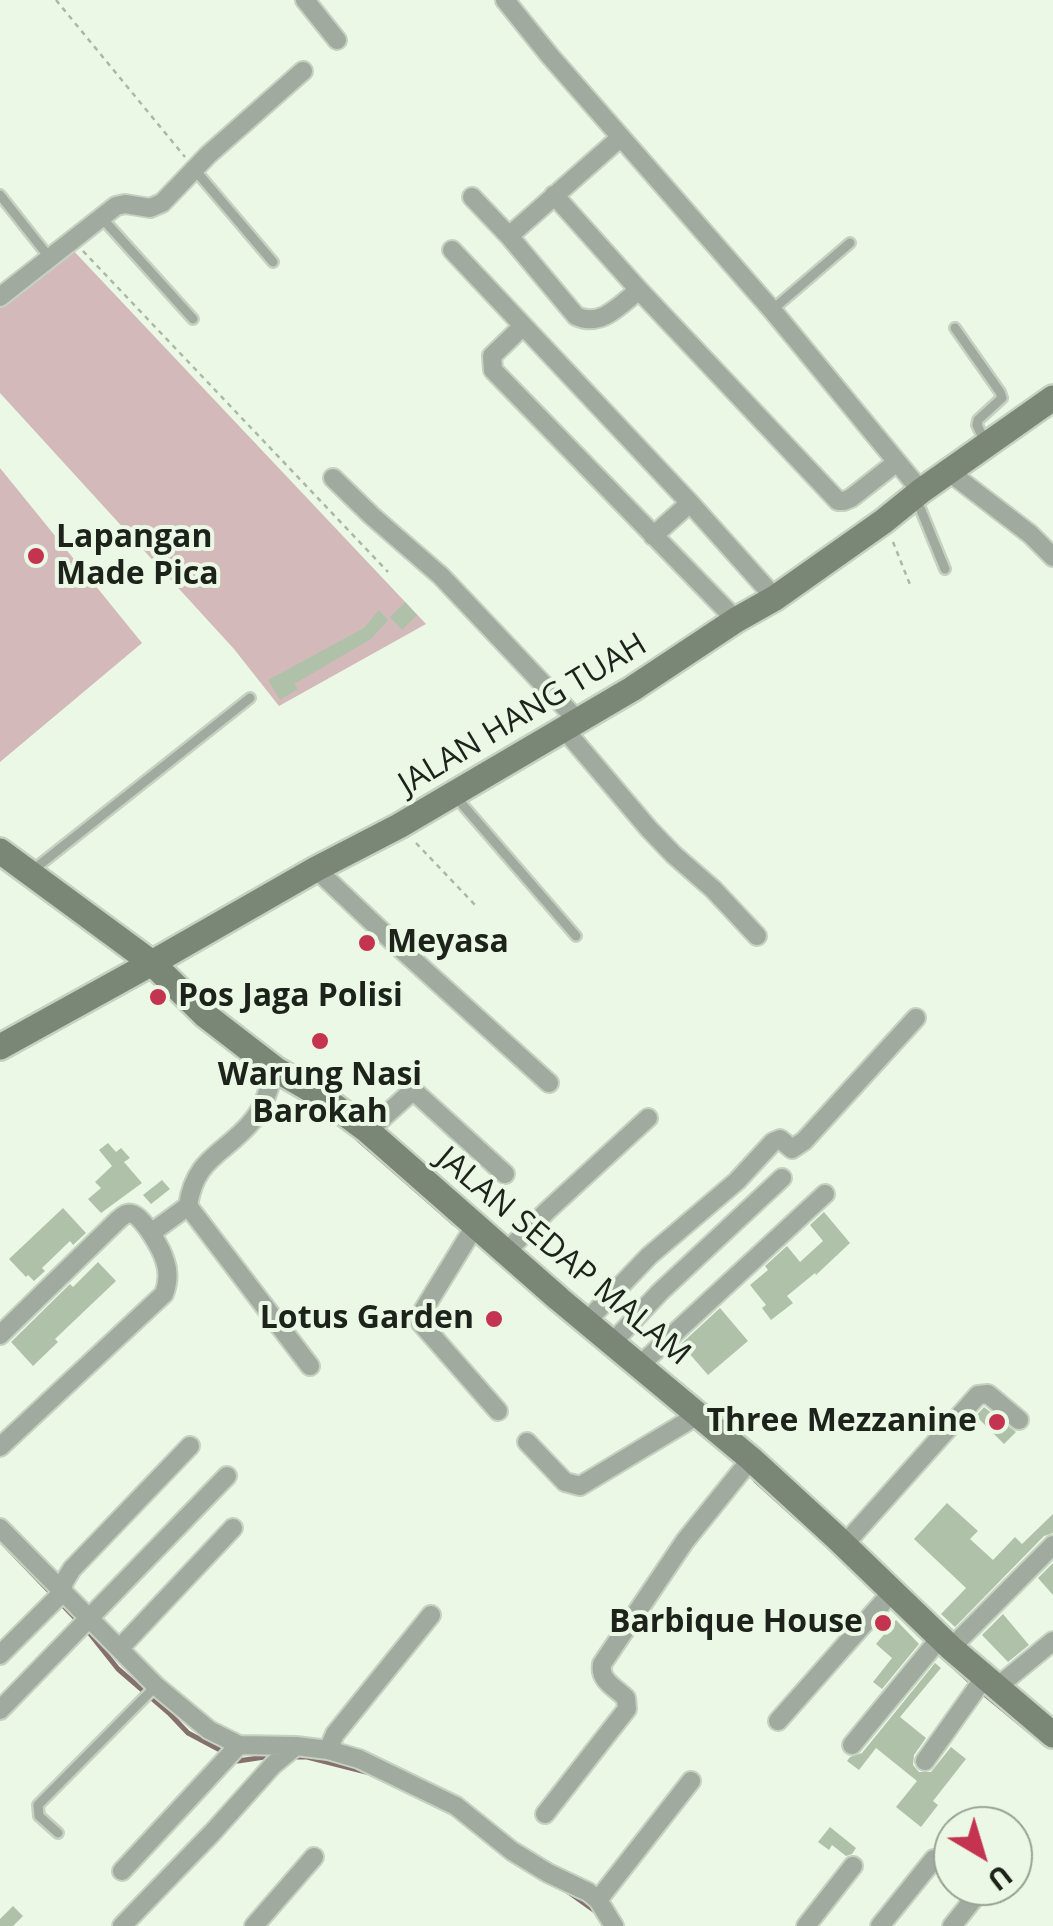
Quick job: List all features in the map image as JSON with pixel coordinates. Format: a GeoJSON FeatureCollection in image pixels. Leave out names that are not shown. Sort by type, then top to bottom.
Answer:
{"type":"FeatureCollection","features":[{"type":"Feature","properties":{"kind":"street"},"geometry":{"type":"LineString","coordinates":[[305,0],[337,40]]}},
{"type":"Feature","properties":{"kind":"street"},"geometry":{"type":"LineString","coordinates":[[505,0],[772,310],[918,493]]}},
{"type":"Feature","properties":{"kind":"street"},"geometry":{"type":"LineString","coordinates":[[0,297],[120,204],[156,207],[303,70]]}},
{"type":"Feature","properties":{"kind":"street"},"geometry":{"type":"LineString","coordinates":[[509,236],[620,136]]}},
{"type":"Feature","properties":{"kind":"street"},"geometry":{"type":"LineString","coordinates":[[554,195],[638,290],[838,501],[851,498],[897,462]]}},
{"type":"Feature","properties":{"kind":"street"},"geometry":{"type":"LineString","coordinates":[[472,197],[583,320],[604,317],[638,290]]}},
{"type":"Feature","properties":{"kind":"street"},"geometry":{"type":"LineString","coordinates":[[452,250],[775,598]]}},
{"type":"Feature","properties":{"kind":"street"},"geometry":{"type":"LineString","coordinates":[[522,326],[492,356],[493,370],[736,620]]}},
{"type":"Feature","properties":{"kind":"street","name":"JALAN HANG TUAH"},"geometry":{"type":"LineString","coordinates":[[0,1047],[572,726],[775,598],[1053,398]]}},
{"type":"Feature","properties":{"kind":"street"},"geometry":{"type":"LineString","coordinates":[[948,471],[1030,534],[1053,557]]}},
{"type":"Feature","properties":{"kind":"street"},"geometry":{"type":"LineString","coordinates":[[333,478],[441,576],[572,726],[649,829],[757,936]]}},
{"type":"Feature","properties":{"kind":"street"},"geometry":{"type":"LineString","coordinates":[[653,536],[690,503]]}},
{"type":"Feature","properties":{"kind":"street","name":"JALAN SEDAP MALAM"},"geometry":{"type":"LineString","coordinates":[[0,851],[152,964],[273,1076],[329,1102],[368,1132],[470,1234],[506,1252],[612,1342],[689,1421],[844,1544],[886,1599],[984,1685],[1053,1734]]}},
{"type":"Feature","properties":{"kind":"street"},"geometry":{"type":"LineString","coordinates":[[316,868],[549,1083]]}},
{"type":"Feature","properties":{"kind":"street"},"geometry":{"type":"LineString","coordinates":[[586,1322],[649,1256],[737,1181],[774,1142],[780,1139],[792,1149],[804,1141],[916,1018]]}},
{"type":"Feature","properties":{"kind":"street"},"geometry":{"type":"LineString","coordinates":[[151,1233],[188,1206],[203,1165],[256,1116],[273,1076]]}},
{"type":"Feature","properties":{"kind":"street"},"geometry":{"type":"LineString","coordinates":[[368,1132],[408,1095],[416,1093],[505,1174]]}},
{"type":"Feature","properties":{"kind":"street"},"geometry":{"type":"LineString","coordinates":[[506,1252],[648,1118]]}},
{"type":"Feature","properties":{"kind":"street"},"geometry":{"type":"LineString","coordinates":[[612,1342],[782,1178]]}},
{"type":"Feature","properties":{"kind":"street"},"geometry":{"type":"LineString","coordinates":[[639,1366],[825,1194]]}},
{"type":"Feature","properties":{"kind":"street"},"geometry":{"type":"LineString","coordinates":[[188,1206],[310,1366]]}},
{"type":"Feature","properties":{"kind":"street"},"geometry":{"type":"LineString","coordinates":[[0,1335],[126,1213],[140,1218],[165,1260],[168,1282],[164,1294],[0,1448]]}},
{"type":"Feature","properties":{"kind":"street"},"geometry":{"type":"LineString","coordinates":[[470,1234],[420,1322],[498,1411]]}},
{"type":"Feature","properties":{"kind":"street"},"geometry":{"type":"LineString","coordinates":[[844,1544],[978,1396],[988,1394],[1019,1420]]}},
{"type":"Feature","properties":{"kind":"street"},"geometry":{"type":"LineString","coordinates":[[527,1442],[565,1482],[580,1486],[689,1421]]}},
{"type":"Feature","properties":{"kind":"street"},"geometry":{"type":"LineString","coordinates":[[0,1655],[58,1598],[72,1569],[190,1446]]}},
{"type":"Feature","properties":{"kind":"street"},"geometry":{"type":"LineString","coordinates":[[545,1814],[627,1709],[626,1698],[602,1675],[602,1664],[686,1541],[745,1466]]}},
{"type":"Feature","properties":{"kind":"street"},"geometry":{"type":"LineString","coordinates":[[0,1710],[227,1476]]}},
{"type":"Feature","properties":{"kind":"street"},"geometry":{"type":"LineString","coordinates":[[0,1528],[85,1625],[120,1648],[153,1689],[209,1730],[231,1754]]}},
{"type":"Feature","properties":{"kind":"street"},"geometry":{"type":"LineString","coordinates":[[120,1648],[233,1528]]}},
{"type":"Feature","properties":{"kind":"street"},"geometry":{"type":"LineString","coordinates":[[852,1745],[939,1645],[1053,1545]]}},
{"type":"Feature","properties":{"kind":"street"},"geometry":{"type":"LineString","coordinates":[[778,1721],[886,1599]]}},
{"type":"Feature","properties":{"kind":"street"},"geometry":{"type":"LineString","coordinates":[[328,1750],[335,1734],[431,1614]]}},
{"type":"Feature","properties":{"kind":"street"},"geometry":{"type":"LineString","coordinates":[[925,1761],[984,1685],[1053,1641]]}},
{"type":"Feature","properties":{"kind":"street"},"geometry":{"type":"LineString","coordinates":[[122,1871],[231,1754],[328,1750],[358,1759],[456,1806],[512,1851],[548,1874],[588,1892],[598,1900],[614,1926]]}},
{"type":"Feature","properties":{"kind":"street"},"geometry":{"type":"LineString","coordinates":[[122,1926],[286,1754]]}},
{"type":"Feature","properties":{"kind":"street"},"geometry":{"type":"LineString","coordinates":[[598,1900],[691,1781]]}},
{"type":"Feature","properties":{"kind":"street"},"geometry":{"type":"LineString","coordinates":[[254,1926],[314,1858]]}},
{"type":"Feature","properties":{"kind":"street"},"geometry":{"type":"LineString","coordinates":[[880,1926],[933,1860]]}},
{"type":"Feature","properties":{"kind":"street"},"geometry":{"type":"LineString","coordinates":[[806,1926],[853,1866]]}},
{"type":"Feature","properties":{"kind":"street"},"geometry":{"type":"LineString","coordinates":[[952,1926],[968,1906]]}},
{"type":"Feature","properties":{"kind":"lane"},"geometry":{"type":"LineString","coordinates":[[195,170],[274,262]]}},
{"type":"Feature","properties":{"kind":"lane"},"geometry":{"type":"LineString","coordinates":[[0,195],[49,258]]}},
{"type":"Feature","properties":{"kind":"lane"},"geometry":{"type":"LineString","coordinates":[[101,217],[192,319]]}},
{"type":"Feature","properties":{"kind":"lane"},"geometry":{"type":"LineString","coordinates":[[772,310],[850,243]]}},
{"type":"Feature","properties":{"kind":"lane"},"geometry":{"type":"LineString","coordinates":[[955,328],[1002,398],[978,420],[986,444]]}},
{"type":"Feature","properties":{"kind":"lane"},"geometry":{"type":"LineString","coordinates":[[918,493],[944,570]]}},
{"type":"Feature","properties":{"kind":"lane"},"geometry":{"type":"LineString","coordinates":[[30,872],[250,698]]}},
{"type":"Feature","properties":{"kind":"lane"},"geometry":{"type":"LineString","coordinates":[[454,794],[576,936]]}},
{"type":"Feature","properties":{"kind":"lane"},"geometry":{"type":"LineString","coordinates":[[58,1833],[39,1816],[38,1805],[153,1689]]}},
{"type":"Feature","properties":{"kind":"path"},"geometry":{"type":"LineString","coordinates":[[56,0],[195,170]]}},
{"type":"Feature","properties":{"kind":"path"},"geometry":{"type":"LineString","coordinates":[[72,239],[388,572]]}},
{"type":"Feature","properties":{"kind":"path"},"geometry":{"type":"LineString","coordinates":[[884,521],[912,586]]}},
{"type":"Feature","properties":{"kind":"path"},"geometry":{"type":"LineString","coordinates":[[399,826],[477,907]]}},
{"type":"Feature","properties":{"kind":"shaded area"},"geometry":{"type":"Polygon","coordinates":[[[70,247],[426,624],[279,706],[234,649],[0,393],[0,304],[70,247]]]}},
{"type":"Feature","properties":{"kind":"shaded area","name":"Lapangan Made Pica"},"geometry":{"type":"Polygon","coordinates":[[[0,468],[142,643],[0,762],[0,468]]]}},
{"type":"Feature","properties":{"kind":"building"},"geometry":{"type":"Polygon","coordinates":[[[405,602],[417,615],[402,630],[390,617],[405,602]]]}},
{"type":"Feature","properties":{"kind":"building"},"geometry":{"type":"Polygon","coordinates":[[[379,610],[388,620],[371,639],[294,684],[298,689],[280,700],[268,680],[364,628],[379,610]]]}},
{"type":"Feature","properties":{"kind":"building"},"geometry":{"type":"Polygon","coordinates":[[[108,1143],[116,1152],[121,1148],[130,1158],[124,1162],[142,1183],[101,1213],[88,1199],[101,1188],[95,1182],[112,1166],[99,1150],[108,1143]]]}},
{"type":"Feature","properties":{"kind":"building"},"geometry":{"type":"Polygon","coordinates":[[[162,1180],[170,1189],[151,1204],[143,1195],[162,1180]]]}},
{"type":"Feature","properties":{"kind":"building"},"geometry":{"type":"Polygon","coordinates":[[[63,1208],[86,1233],[73,1245],[70,1241],[34,1281],[9,1259],[63,1208]]]}},
{"type":"Feature","properties":{"kind":"building"},"geometry":{"type":"Polygon","coordinates":[[[824,1212],[850,1243],[787,1296],[793,1303],[771,1320],[762,1308],[766,1305],[750,1285],[787,1246],[800,1262],[823,1241],[810,1225],[824,1212]]]}},
{"type":"Feature","properties":{"kind":"building"},"geometry":{"type":"Polygon","coordinates":[[[98,1262],[116,1281],[55,1339],[58,1342],[33,1366],[11,1342],[98,1262]]]}},
{"type":"Feature","properties":{"kind":"building"},"geometry":{"type":"Polygon","coordinates":[[[720,1308],[748,1341],[708,1375],[681,1344],[720,1308]]]}},
{"type":"Feature","properties":{"kind":"building","name":"Three Mezzanine"},"geometry":{"type":"Polygon","coordinates":[[[984,1407],[1016,1432],[1004,1444],[976,1416],[984,1407]]]}},
{"type":"Feature","properties":{"kind":"building"},"geometry":{"type":"Polygon","coordinates":[[[947,1503],[978,1531],[970,1539],[993,1560],[1015,1537],[1022,1544],[1053,1514],[1053,1533],[1044,1536],[955,1627],[941,1614],[966,1588],[914,1539],[947,1503]]]}},
{"type":"Feature","properties":{"kind":"building"},"geometry":{"type":"Polygon","coordinates":[[[1053,1563],[1053,1595],[1038,1578],[1053,1563]]]}},
{"type":"Feature","properties":{"kind":"building"},"geometry":{"type":"Polygon","coordinates":[[[1003,1614],[1029,1645],[1008,1662],[982,1635],[1003,1614]]]}},
{"type":"Feature","properties":{"kind":"building"},"geometry":{"type":"Polygon","coordinates":[[[896,1620],[919,1644],[882,1689],[873,1682],[892,1658],[876,1644],[896,1620]]]}},
{"type":"Feature","properties":{"kind":"building"},"geometry":{"type":"Polygon","coordinates":[[[935,1663],[941,1668],[900,1717],[926,1738],[914,1755],[913,1765],[919,1772],[931,1772],[951,1747],[966,1759],[933,1801],[938,1805],[933,1806],[921,1827],[896,1807],[917,1781],[876,1748],[859,1770],[847,1761],[862,1753],[935,1663]]]}},
{"type":"Feature","properties":{"kind":"building"},"geometry":{"type":"Polygon","coordinates":[[[830,1827],[856,1848],[852,1854],[846,1856],[832,1845],[829,1850],[818,1842],[830,1827]]]}},
{"type":"Feature","properties":{"kind":"building"},"geometry":{"type":"Polygon","coordinates":[[[13,1906],[23,1916],[13,1926],[0,1926],[0,1919],[13,1906]]]}},
{"type":"Feature","properties":{"kind":"waterway"},"geometry":{"type":"LineString","coordinates":[[358,1139],[455,1224]]}},
{"type":"Feature","properties":{"kind":"waterway"},"geometry":{"type":"LineString","coordinates":[[756,1481],[799,1520]]}},
{"type":"Feature","properties":{"kind":"waterway"},"geometry":{"type":"LineString","coordinates":[[0,1540],[79,1622]]}},
{"type":"Feature","properties":{"kind":"waterway"},"geometry":{"type":"LineString","coordinates":[[87,1630],[118,1669],[188,1733],[220,1750],[228,1759],[278,1755]]}},
{"type":"Feature","properties":{"kind":"waterway"},"geometry":{"type":"LineString","coordinates":[[938,1652],[1032,1733]]}},
{"type":"Feature","properties":{"kind":"waterway"},"geometry":{"type":"LineString","coordinates":[[294,1757],[366,1772]]}},
{"type":"Feature","properties":{"kind":"waterway"},"geometry":{"type":"LineString","coordinates":[[567,1891],[595,1911]]}},
{"type":"Feature","properties":{"kind":"place","name":"Lapangan Made Pica"},"geometry":{"type":"Point","coordinates":[36,556]}},
{"type":"Feature","properties":{"kind":"place","name":"Meyasa"},"geometry":{"type":"Point","coordinates":[367,943]}},
{"type":"Feature","properties":{"kind":"place","name":"Pos Jaga Polisi"},"geometry":{"type":"Point","coordinates":[158,997]}},
{"type":"Feature","properties":{"kind":"place","name":"Warung Nasi Barokah"},"geometry":{"type":"Point","coordinates":[320,1041]}},
{"type":"Feature","properties":{"kind":"place","name":"Lotus Garden"},"geometry":{"type":"Point","coordinates":[494,1319]}},
{"type":"Feature","properties":{"kind":"place","name":"Three Mezzanine"},"geometry":{"type":"Point","coordinates":[997,1422]}},
{"type":"Feature","properties":{"kind":"place","name":"Barbique House"},"geometry":{"type":"Point","coordinates":[883,1623]}}]}
